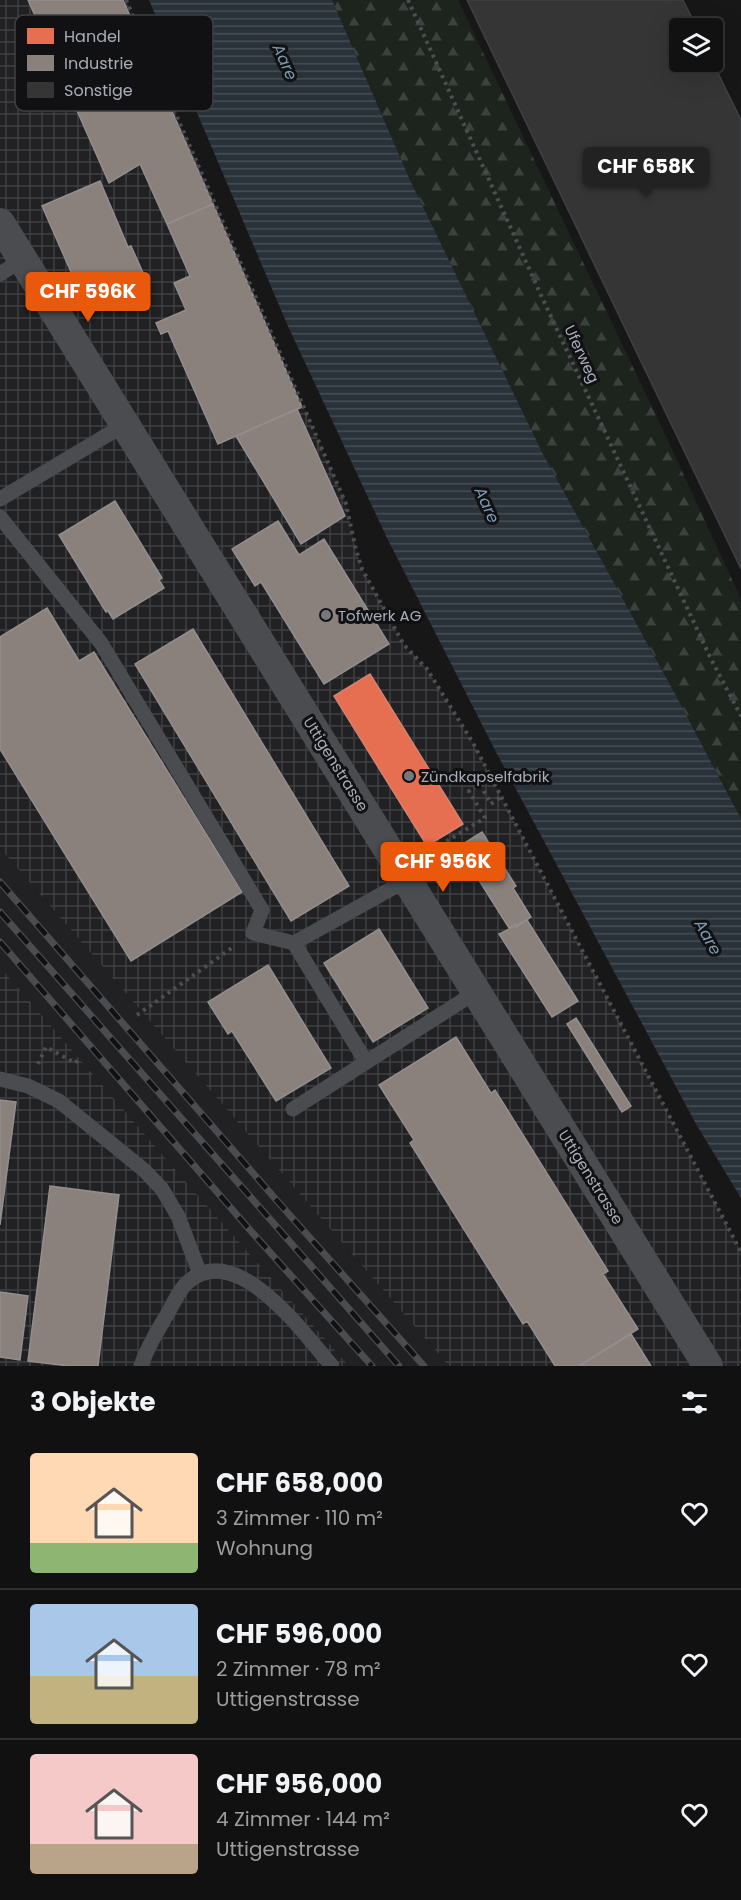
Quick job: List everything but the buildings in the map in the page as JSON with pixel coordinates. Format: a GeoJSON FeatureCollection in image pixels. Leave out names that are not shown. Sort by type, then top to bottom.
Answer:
{"type":"FeatureCollection","features":[{"type":"Feature","properties":{"kind":"street","name":"Uttigenstrasse"},"geometry":{"type":"LineString","coordinates":[[0,223],[11,267],[124,425],[708,1366]]}},
{"type":"Feature","properties":{"kind":"lane"},"geometry":{"type":"LineString","coordinates":[[0,499],[124,425]]}},
{"type":"Feature","properties":{"kind":"lane"},"geometry":{"type":"LineString","coordinates":[[0,518],[107,654],[262,910],[253,933],[294,943],[407,880]]}},
{"type":"Feature","properties":{"kind":"lane"},"geometry":{"type":"LineString","coordinates":[[294,943],[366,1062]]}},
{"type":"Feature","properties":{"kind":"lane"},"geometry":{"type":"LineString","coordinates":[[292,1109],[476,992]]}},
{"type":"Feature","properties":{"kind":"lane"},"geometry":{"type":"LineString","coordinates":[[0,1079],[28,1086],[59,1101],[144,1170],[162,1189],[178,1216],[201,1274]]}},
{"type":"Feature","properties":{"kind":"lane"},"geometry":{"type":"LineString","coordinates":[[141,1366],[151,1343],[187,1283],[201,1274],[215,1271],[232,1273],[264,1292],[285,1312],[324,1363]]}},
{"type":"Feature","properties":{"kind":"path"},"geometry":{"type":"LineString","coordinates":[[126,0],[133,15]]}},
{"type":"Feature","properties":{"kind":"path","name":"Uferweg"},"geometry":{"type":"LineString","coordinates":[[408,0],[545,304],[710,657],[741,716]]}},
{"type":"Feature","properties":{"kind":"path"},"geometry":{"type":"LineString","coordinates":[[175,111],[342,494],[351,519],[362,569],[404,645],[427,669],[473,743],[741,1252]]}},
{"type":"Feature","properties":{"kind":"path"},"geometry":{"type":"LineString","coordinates":[[431,850],[485,818],[469,791],[480,784],[491,804],[501,797]]}},
{"type":"Feature","properties":{"kind":"path"},"geometry":{"type":"LineString","coordinates":[[137,1015],[186,978],[253,933]]}},
{"type":"Feature","properties":{"kind":"path"},"geometry":{"type":"LineString","coordinates":[[28,1086],[46,1047],[75,1063],[78,1060]]}},
{"type":"Feature","properties":{"kind":"shaded area"},"geometry":{"type":"Polygon","coordinates":[[[0,0],[126,0],[133,15],[15,15],[15,111],[174,111],[346,504],[362,569],[404,645],[427,669],[473,743],[741,1252],[741,1366],[449,1366],[0,848],[0,0]]]}},
{"type":"Feature","properties":{"kind":"shaded area"},"geometry":{"type":"Polygon","coordinates":[[[0,848],[449,1366],[349,1366],[186,1182],[0,967],[0,848]]]}},
{"type":"Feature","properties":{"kind":"shaded area"},"geometry":{"type":"Polygon","coordinates":[[[0,967],[186,1182],[349,1366],[0,1366],[0,967]]]}},
{"type":"Feature","properties":{"kind":"green space"},"geometry":{"type":"Polygon","coordinates":[[[332,0],[458,0],[741,599],[741,819],[543,454],[410,180],[332,0]]]}},
{"type":"Feature","properties":{"kind":"water","name":"Aare"},"geometry":{"type":"Polygon","coordinates":[[[149,0],[332,0],[410,180],[543,454],[741,819],[741,1198],[696,1124],[496,752],[387,538],[287,324],[196,111],[213,111],[213,15],[155,15],[149,0]]]}},
{"type":"Feature","properties":{"kind":"railway"},"geometry":{"type":"LineString","coordinates":[[0,882],[424,1366]]}},
{"type":"Feature","properties":{"kind":"railway"},"geometry":{"type":"LineString","coordinates":[[0,912],[399,1366]]}},
{"type":"Feature","properties":{"kind":"railway"},"geometry":{"type":"LineString","coordinates":[[0,942],[250,1230],[372,1366]]}},
{"type":"Feature","properties":{"kind":"place","name":"Tofwerk AG"},"geometry":{"type":"Point","coordinates":[326,615]}},
{"type":"Feature","properties":{"kind":"place","name":"Zündkapselfabrik"},"geometry":{"type":"Point","coordinates":[409,776]}}]}
